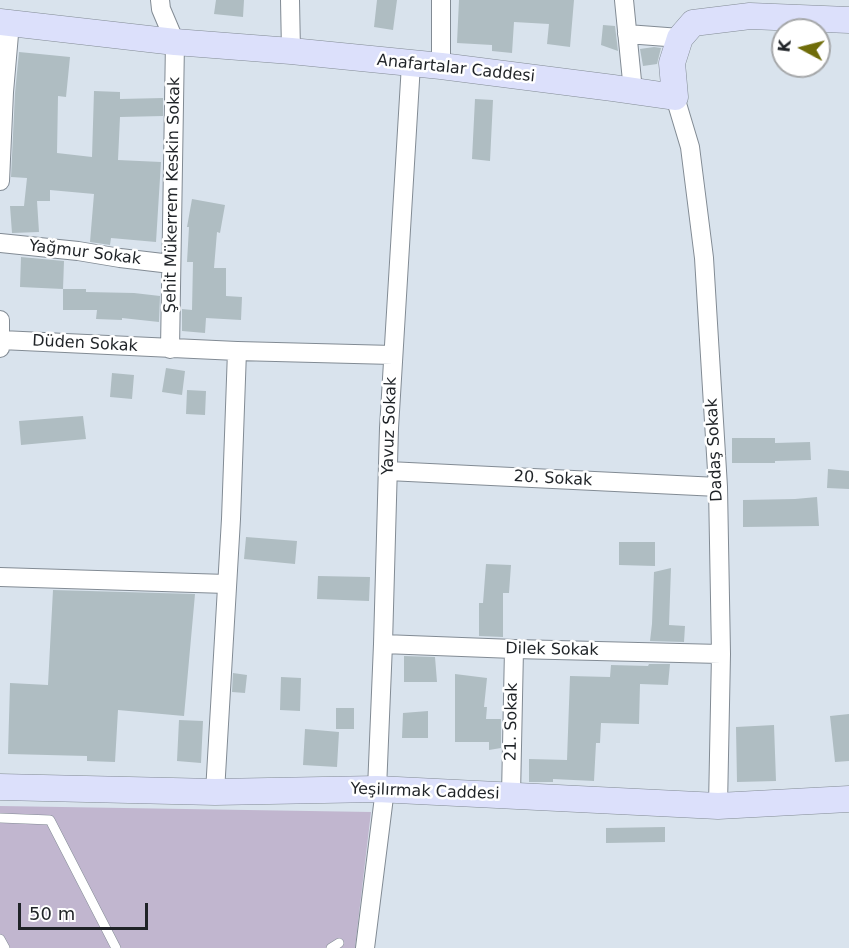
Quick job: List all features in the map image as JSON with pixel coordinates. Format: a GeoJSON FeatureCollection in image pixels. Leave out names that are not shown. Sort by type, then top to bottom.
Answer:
{"type":"FeatureCollection","features":[{"type":"Feature","properties":{"kind":"street"},"geometry":{"type":"LineString","coordinates":[[160,0],[161,9],[175,42]]}},
{"type":"Feature","properties":{"kind":"street"},"geometry":{"type":"LineString","coordinates":[[290,0],[291,51]]}},
{"type":"Feature","properties":{"kind":"street"},"geometry":{"type":"LineString","coordinates":[[441,0],[441,66]]}},
{"type":"Feature","properties":{"kind":"street"},"geometry":{"type":"LineString","coordinates":[[624,0],[633,91]]}},
{"type":"Feature","properties":{"kind":"street"},"geometry":{"type":"LineString","coordinates":[[675,97],[672,63],[680,38],[693,23],[750,16],[849,20]]}},
{"type":"Feature","properties":{"kind":"street"},"geometry":{"type":"LineString","coordinates":[[0,181],[5,22]]}},
{"type":"Feature","properties":{"kind":"street","name":"Anafartalar Caddesi"},"geometry":{"type":"LineString","coordinates":[[5,22],[175,42],[441,66],[675,97]]}},
{"type":"Feature","properties":{"kind":"street"},"geometry":{"type":"LineString","coordinates":[[627,34],[680,38]]}},
{"type":"Feature","properties":{"kind":"street","name":"Şehit Mükerrem Keskin Sokak"},"geometry":{"type":"LineString","coordinates":[[170,349],[175,42]]}},
{"type":"Feature","properties":{"kind":"street","name":"Yavuz Sokak"},"geometry":{"type":"LineString","coordinates":[[365,948],[381,789],[388,471],[411,64]]}},
{"type":"Feature","properties":{"kind":"street","name":"Dadaş Sokak"},"geometry":{"type":"LineString","coordinates":[[675,97],[690,147],[704,258],[718,487],[721,654],[718,806]]}},
{"type":"Feature","properties":{"kind":"street","name":"Yağmur Sokak"},"geometry":{"type":"LineString","coordinates":[[0,243],[171,264]]}},
{"type":"Feature","properties":{"kind":"street"},"geometry":{"type":"LineString","coordinates":[[0,321],[0,348]]}},
{"type":"Feature","properties":{"kind":"street","name":"Düden Sokak"},"geometry":{"type":"LineString","coordinates":[[1,340],[170,349]]}},
{"type":"Feature","properties":{"kind":"street"},"geometry":{"type":"LineString","coordinates":[[170,349],[393,355]]}},
{"type":"Feature","properties":{"kind":"street"},"geometry":{"type":"LineString","coordinates":[[215,792],[237,351]]}},
{"type":"Feature","properties":{"kind":"street","name":"20. Sokak"},"geometry":{"type":"LineString","coordinates":[[388,471],[718,487]]}},
{"type":"Feature","properties":{"kind":"street"},"geometry":{"type":"LineString","coordinates":[[0,577],[227,584]]}},
{"type":"Feature","properties":{"kind":"street","name":"Dilek Sokak"},"geometry":{"type":"LineString","coordinates":[[383,644],[721,654]]}},
{"type":"Feature","properties":{"kind":"street","name":"21. Sokak"},"geometry":{"type":"LineString","coordinates":[[511,795],[514,649]]}},
{"type":"Feature","properties":{"kind":"street","name":"Yeşilırmak Caddesi"},"geometry":{"type":"LineString","coordinates":[[0,787],[215,792],[381,789],[718,806],[849,799]]}},
{"type":"Feature","properties":{"kind":"lane"},"geometry":{"type":"LineString","coordinates":[[0,818],[50,820],[116,948]]}},
{"type":"Feature","properties":{"kind":"lane"},"geometry":{"type":"LineString","coordinates":[[0,939],[4,948]]}},
{"type":"Feature","properties":{"kind":"shaded area"},"geometry":{"type":"Polygon","coordinates":[[[0,806],[371,812],[355,948],[0,948],[0,806]]]}},
{"type":"Feature","properties":{"kind":"building"},"geometry":{"type":"Polygon","coordinates":[[[216,0],[244,0],[243,17],[214,14],[216,0]]]}},
{"type":"Feature","properties":{"kind":"building"},"geometry":{"type":"Polygon","coordinates":[[[377,0],[397,0],[393,30],[374,27],[377,0]]]}},
{"type":"Feature","properties":{"kind":"building"},"geometry":{"type":"Polygon","coordinates":[[[459,0],[574,0],[570,47],[547,44],[549,24],[514,22],[512,53],[492,51],[492,45],[457,43],[459,0]]]}},
{"type":"Feature","properties":{"kind":"building"},"geometry":{"type":"Polygon","coordinates":[[[603,25],[615,26],[618,51],[601,45],[603,25]]]}},
{"type":"Feature","properties":{"kind":"building"},"geometry":{"type":"Polygon","coordinates":[[[661,48],[657,64],[643,66],[640,49],[661,48]]]}},
{"type":"Feature","properties":{"kind":"building"},"geometry":{"type":"Polygon","coordinates":[[[19,52],[70,57],[66,97],[58,96],[57,153],[92,157],[94,91],[120,92],[120,99],[163,98],[163,116],[120,117],[118,160],[161,162],[156,242],[111,238],[110,245],[90,242],[94,194],[50,190],[50,201],[37,201],[39,232],[12,233],[10,206],[24,206],[27,178],[11,177],[19,52]]]}},
{"type":"Feature","properties":{"kind":"building"},"geometry":{"type":"Polygon","coordinates":[[[475,99],[493,100],[490,161],[472,159],[475,99]]]}},
{"type":"Feature","properties":{"kind":"building"},"geometry":{"type":"Polygon","coordinates":[[[192,199],[225,205],[220,233],[217,232],[214,268],[226,268],[226,296],[242,297],[241,320],[206,318],[205,333],[182,331],[182,309],[192,310],[193,262],[187,262],[189,227],[187,227],[192,199]]]}},
{"type":"Feature","properties":{"kind":"building"},"geometry":{"type":"Polygon","coordinates":[[[21,257],[64,261],[63,289],[20,287],[21,257]]]}},
{"type":"Feature","properties":{"kind":"building"},"geometry":{"type":"Polygon","coordinates":[[[63,289],[160,296],[159,322],[122,318],[122,320],[96,319],[97,310],[63,310],[63,289]]]}},
{"type":"Feature","properties":{"kind":"building"},"geometry":{"type":"Polygon","coordinates":[[[166,368],[185,371],[182,395],[162,392],[166,368]]]}},
{"type":"Feature","properties":{"kind":"building"},"geometry":{"type":"Polygon","coordinates":[[[112,373],[134,375],[132,399],[110,397],[112,373]]]}},
{"type":"Feature","properties":{"kind":"building"},"geometry":{"type":"Polygon","coordinates":[[[187,390],[206,391],[205,415],[186,414],[187,390]]]}},
{"type":"Feature","properties":{"kind":"building"},"geometry":{"type":"Polygon","coordinates":[[[83,416],[86,439],[21,445],[19,421],[83,416]]]}},
{"type":"Feature","properties":{"kind":"building"},"geometry":{"type":"Polygon","coordinates":[[[732,438],[775,438],[775,443],[810,442],[811,460],[732,463],[732,438]]]}},
{"type":"Feature","properties":{"kind":"building"},"geometry":{"type":"Polygon","coordinates":[[[828,469],[849,471],[849,489],[827,488],[828,469]]]}},
{"type":"Feature","properties":{"kind":"building"},"geometry":{"type":"Polygon","coordinates":[[[817,497],[819,526],[743,527],[743,500],[817,497]]]}},
{"type":"Feature","properties":{"kind":"building"},"geometry":{"type":"Polygon","coordinates":[[[246,537],[297,541],[295,564],[244,559],[246,537]]]}},
{"type":"Feature","properties":{"kind":"building"},"geometry":{"type":"Polygon","coordinates":[[[619,542],[655,542],[655,566],[619,565],[619,542]]]}},
{"type":"Feature","properties":{"kind":"building"},"geometry":{"type":"Polygon","coordinates":[[[486,564],[511,565],[509,593],[503,593],[503,637],[479,636],[479,603],[483,603],[486,564]]]}},
{"type":"Feature","properties":{"kind":"building"},"geometry":{"type":"Polygon","coordinates":[[[671,568],[669,625],[685,626],[684,642],[650,641],[654,572],[671,568]]]}},
{"type":"Feature","properties":{"kind":"building"},"geometry":{"type":"Polygon","coordinates":[[[318,576],[370,577],[369,601],[317,599],[318,576]]]}},
{"type":"Feature","properties":{"kind":"building"},"geometry":{"type":"Polygon","coordinates":[[[53,590],[195,594],[184,716],[118,710],[115,762],[87,761],[87,756],[8,754],[10,683],[48,685],[53,590]]]}},
{"type":"Feature","properties":{"kind":"building"},"geometry":{"type":"Polygon","coordinates":[[[404,656],[435,657],[437,682],[404,682],[404,656]]]}},
{"type":"Feature","properties":{"kind":"building"},"geometry":{"type":"Polygon","coordinates":[[[649,664],[670,664],[668,685],[640,684],[639,724],[601,723],[600,743],[596,743],[594,781],[553,779],[553,782],[529,782],[529,759],[567,760],[570,676],[610,677],[611,665],[648,666],[649,664]]]}},
{"type":"Feature","properties":{"kind":"building"},"geometry":{"type":"Polygon","coordinates":[[[233,673],[247,675],[245,693],[232,692],[233,673]]]}},
{"type":"Feature","properties":{"kind":"building"},"geometry":{"type":"Polygon","coordinates":[[[455,674],[487,678],[484,707],[487,707],[486,719],[501,719],[501,748],[489,750],[489,742],[455,742],[455,674]]]}},
{"type":"Feature","properties":{"kind":"building"},"geometry":{"type":"Polygon","coordinates":[[[281,677],[301,678],[300,711],[280,710],[281,677]]]}},
{"type":"Feature","properties":{"kind":"building"},"geometry":{"type":"Polygon","coordinates":[[[336,708],[354,708],[354,729],[336,729],[336,708]]]}},
{"type":"Feature","properties":{"kind":"building"},"geometry":{"type":"Polygon","coordinates":[[[428,711],[428,738],[402,738],[403,713],[428,711]]]}},
{"type":"Feature","properties":{"kind":"building"},"geometry":{"type":"Polygon","coordinates":[[[849,714],[849,761],[835,762],[830,716],[849,714]]]}},
{"type":"Feature","properties":{"kind":"building"},"geometry":{"type":"Polygon","coordinates":[[[179,720],[203,721],[201,763],[177,761],[179,720]]]}},
{"type":"Feature","properties":{"kind":"building"},"geometry":{"type":"Polygon","coordinates":[[[774,725],[776,781],[737,782],[736,727],[774,725]]]}},
{"type":"Feature","properties":{"kind":"building"},"geometry":{"type":"Polygon","coordinates":[[[305,729],[339,732],[337,767],[303,765],[305,729]]]}},
{"type":"Feature","properties":{"kind":"building"},"geometry":{"type":"Polygon","coordinates":[[[665,827],[665,842],[606,843],[606,828],[665,827]]]}}]}
